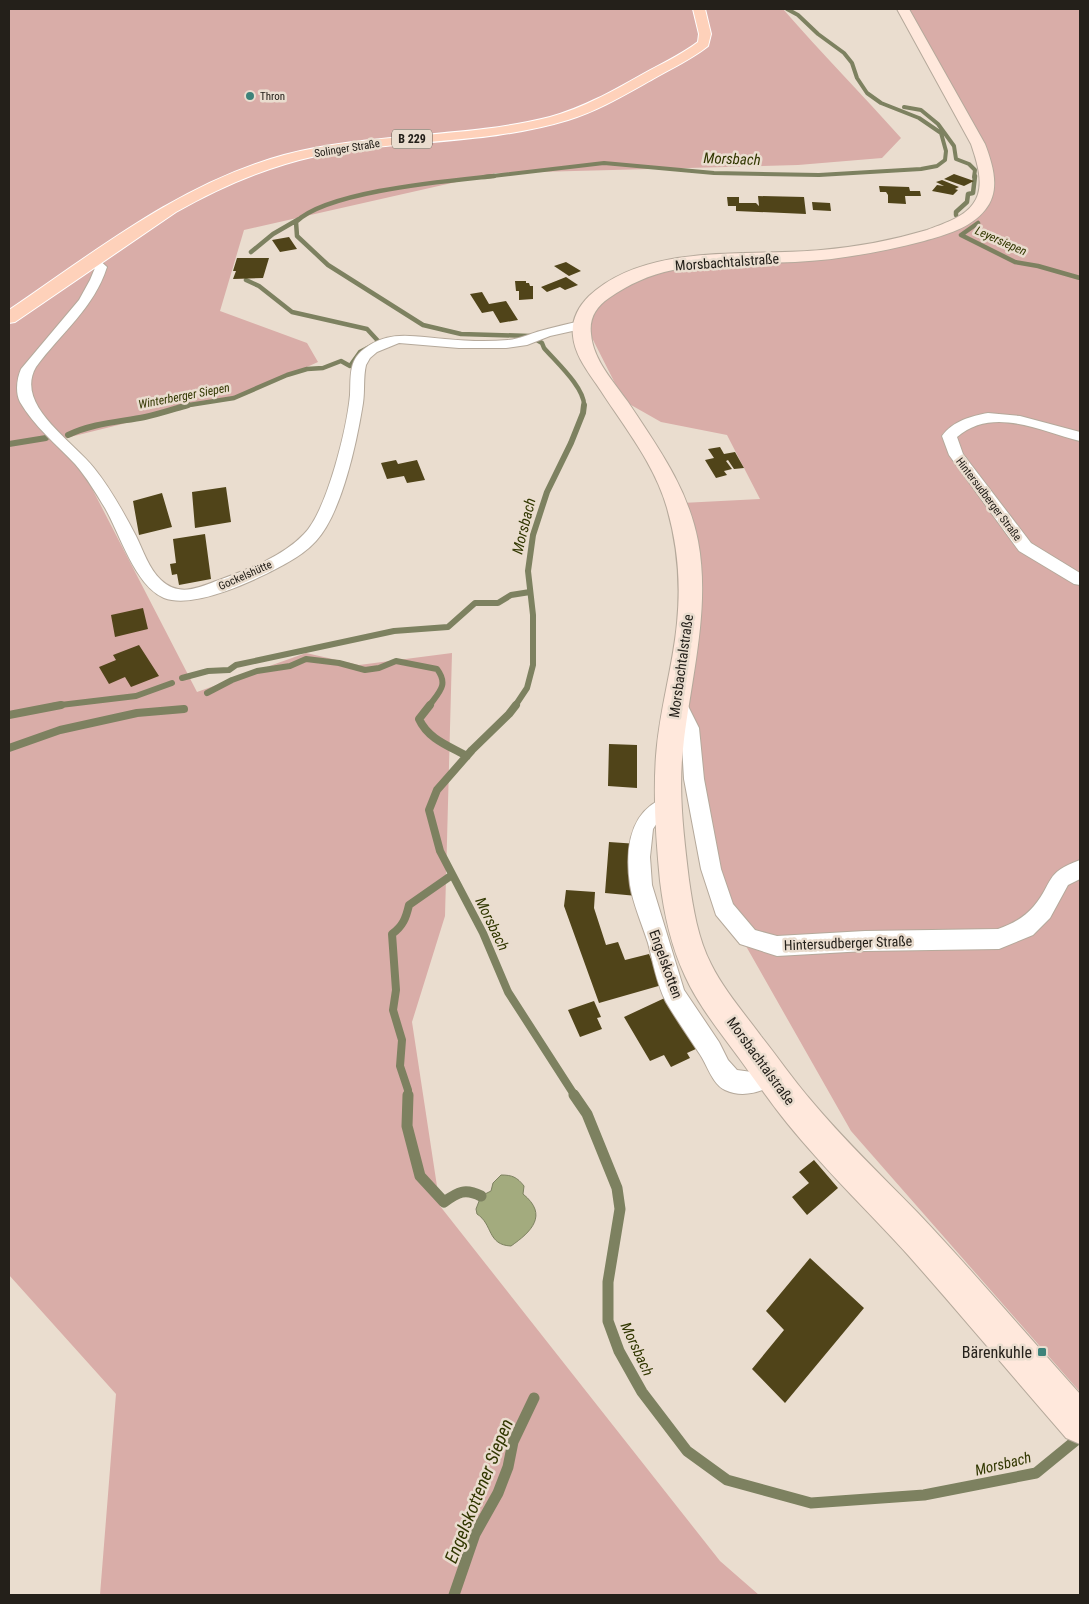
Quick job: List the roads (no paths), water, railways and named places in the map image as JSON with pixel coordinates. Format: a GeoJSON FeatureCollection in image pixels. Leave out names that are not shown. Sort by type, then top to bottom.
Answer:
{"type":"FeatureCollection","features":[{"type":"Feature","properties":{"kind":"main road","name":"Solinger Straße"},"geometry":{"type":"LineString","coordinates":[[9,318],[190,196],[226,180],[272,164],[321,151],[365,144],[474,134],[514,128],[554,120],[584,110],[618,93],[704,43],[705,34],[699,9]]}},
{"type":"Feature","properties":{"kind":"main road","name":"Morsbachtalstraße"},"geometry":{"type":"LineString","coordinates":[[903,9],[983,155],[986,173],[985,191],[983,201],[974,213],[958,224],[936,232],[845,251],[801,256],[717,260],[680,264],[652,270],[622,282],[602,294],[589,307],[581,325],[582,342],[590,359],[650,449],[669,485],[687,541],[690,574],[690,623],[669,754],[669,804],[675,882],[688,946],[700,973],[733,1024],[799,1112],[921,1244],[1080,1424]]}},
{"type":"Feature","properties":{"kind":"street","name":"Gockelshütte"},"geometry":{"type":"LineString","coordinates":[[93,261],[101,267],[96,286],[77,313],[53,337],[30,366],[24,380],[26,399],[46,425],[88,471],[108,501],[148,576],[156,586],[176,597],[204,593],[255,571],[301,546],[318,529],[329,506],[350,430],[356,401],[358,366],[363,356],[383,344],[399,339],[466,345],[506,344],[581,325]]}},
{"type":"Feature","properties":{"kind":"street","name":"Hintersudberger Straße"},"geometry":{"type":"LineString","coordinates":[[1080,437],[1018,418],[980,418],[961,426],[949,436],[956,455],[1025,547],[1080,580]]}},
{"type":"Feature","properties":{"kind":"street","name":"Hintersudberger Straße"},"geometry":{"type":"LineString","coordinates":[[677,702],[690,728],[694,779],[711,869],[724,909],[748,937],[777,946],[866,941],[999,938],[1025,928],[1042,912],[1061,879],[1080,868]]}},
{"type":"Feature","properties":{"kind":"street","name":"Engelskotten"},"geometry":{"type":"LineString","coordinates":[[669,804],[650,816],[643,827],[640,885],[674,994],[711,1050],[720,1068],[731,1082],[754,1083],[771,1074]]}},
{"type":"Feature","properties":{"kind":"waterway","name":"Morsbach"},"geometry":{"type":"LineString","coordinates":[[484,177],[604,163],[714,173],[819,175],[921,169],[937,166],[945,160],[946,151],[941,133],[919,118],[881,103],[867,93],[857,78],[852,63],[844,53],[818,34],[798,15],[787,9]]}},
{"type":"Feature","properties":{"kind":"waterway","name":"Leyersiepen"},"geometry":{"type":"LineString","coordinates":[[904,107],[921,110],[938,124],[954,146],[956,159],[969,164],[975,170],[974,177]]}},
{"type":"Feature","properties":{"kind":"waterway","name":"Morsbach"},"geometry":{"type":"LineString","coordinates":[[494,176],[389,189],[334,202],[312,211],[296,222],[297,236],[328,265],[423,325],[461,334],[530,336],[542,343],[544,348],[575,383],[580,391],[584,406]]}},
{"type":"Feature","properties":{"kind":"waterway","name":"Leyersiepen"},"geometry":{"type":"LineString","coordinates":[[956,215],[956,212],[967,202],[968,194],[973,193],[975,176]]}},
{"type":"Feature","properties":{"kind":"waterway","name":"Winterberger Siepen"},"geometry":{"type":"LineString","coordinates":[[251,252],[273,234],[299,219]]}},
{"type":"Feature","properties":{"kind":"waterway","name":"Leyersiepen"},"geometry":{"type":"LineString","coordinates":[[978,223],[961,235],[1015,262],[1038,266],[1080,278]]}},
{"type":"Feature","properties":{"kind":"waterway","name":"Winterberger Siepen"},"geometry":{"type":"LineString","coordinates":[[186,405],[234,398],[287,375],[307,369],[323,368],[341,361],[350,366],[360,352],[379,342],[367,329],[292,312],[259,286],[246,280]]}},
{"type":"Feature","properties":{"kind":"waterway","name":"Winterberger Siepen"},"geometry":{"type":"LineString","coordinates":[[68,435],[96,425],[145,417],[186,405]]}},
{"type":"Feature","properties":{"kind":"waterway","name":"Morsbach"},"geometry":{"type":"LineString","coordinates":[[515,706],[527,688],[533,665],[533,615],[528,571],[533,535],[547,492],[571,443],[583,413],[584,406]]}},
{"type":"Feature","properties":{"kind":"waterway","name":"Winterberger Siepen"},"geometry":{"type":"LineString","coordinates":[[9,444],[46,438]]}},
{"type":"Feature","properties":{"kind":"waterway"},"geometry":{"type":"LineString","coordinates":[[182,678],[208,671],[229,670],[236,665],[394,631],[448,627],[475,603],[498,603],[511,595],[530,592]]}},
{"type":"Feature","properties":{"kind":"waterway"},"geometry":{"type":"LineString","coordinates":[[207,693],[232,680],[257,671],[290,666],[306,659],[339,663],[365,670],[379,668],[396,661],[437,669],[441,675],[442,684],[429,706]]}},
{"type":"Feature","properties":{"kind":"waterway"},"geometry":{"type":"LineString","coordinates":[[52,706],[136,696],[172,683]]}},
{"type":"Feature","properties":{"kind":"waterway"},"geometry":{"type":"LineString","coordinates":[[9,715],[61,705]]}},
{"type":"Feature","properties":{"kind":"waterway"},"geometry":{"type":"LineString","coordinates":[[430,705],[419,719],[423,726],[433,737],[467,756]]}},
{"type":"Feature","properties":{"kind":"waterway","name":"Morsbach"},"geometry":{"type":"LineString","coordinates":[[467,756],[516,705]]}},
{"type":"Feature","properties":{"kind":"waterway"},"geometry":{"type":"LineString","coordinates":[[9,748],[60,730],[137,713],[184,709]]}},
{"type":"Feature","properties":{"kind":"waterway","name":"Morsbach"},"geometry":{"type":"LineString","coordinates":[[467,756],[437,790],[429,810],[440,851],[483,933],[508,992],[575,1096]]}},
{"type":"Feature","properties":{"kind":"waterway"},"geometry":{"type":"LineString","coordinates":[[408,1095],[400,1066],[402,1040],[393,1010],[396,990],[392,934],[399,928],[407,914],[409,905],[452,875]]}},
{"type":"Feature","properties":{"kind":"waterway"},"geometry":{"type":"LineString","coordinates":[[408,1095],[407,1126],[420,1176],[444,1202],[462,1192],[470,1192],[481,1196]]}},
{"type":"Feature","properties":{"kind":"waterway","name":"Morsbach"},"geometry":{"type":"LineString","coordinates":[[574,1095],[587,1114],[617,1188],[620,1209],[608,1282],[608,1321],[619,1351],[642,1392],[687,1451],[727,1480],[811,1503],[924,1495],[1036,1473],[1080,1437]]}},
{"type":"Feature","properties":{"kind":"waterway","name":"Engelskottener Siepen"},"geometry":{"type":"LineString","coordinates":[[454,1595],[475,1534],[498,1493],[508,1467],[513,1442],[534,1398]]}},
{"type":"Feature","properties":{"kind":"place","name":"Thron"},"geometry":{"type":"Point","coordinates":[250,96]}},
{"type":"Feature","properties":{"kind":"place","name":"Bärenkuhle"},"geometry":{"type":"Point","coordinates":[1042,1352]}}]}
